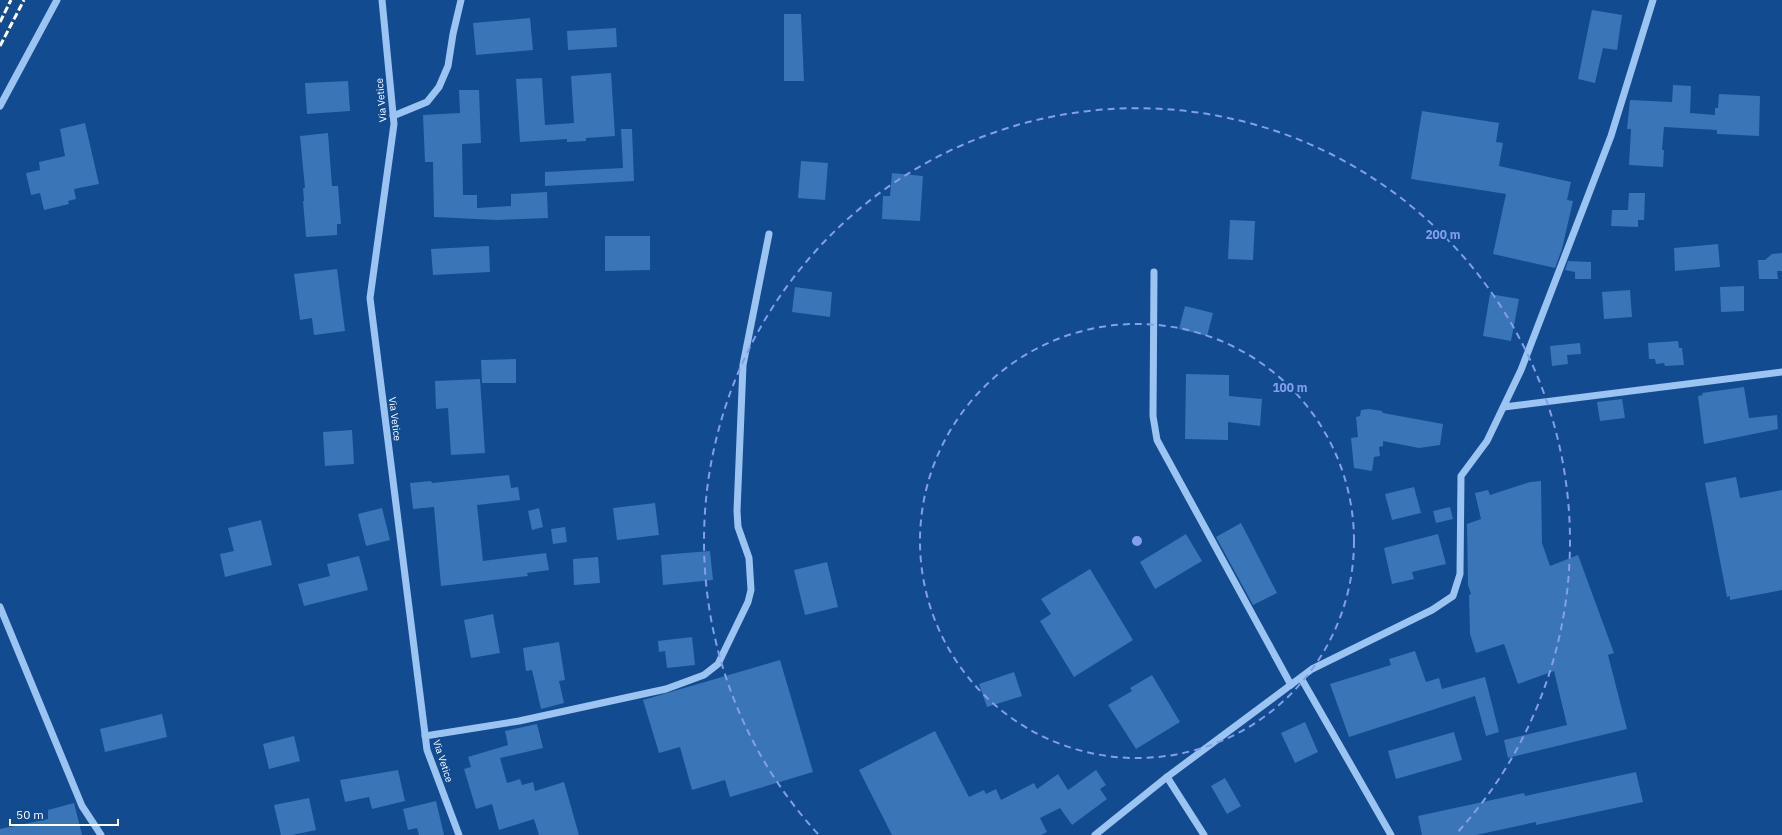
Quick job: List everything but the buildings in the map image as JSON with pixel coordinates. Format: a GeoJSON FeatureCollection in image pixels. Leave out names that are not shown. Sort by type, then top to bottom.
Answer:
{"type":"FeatureCollection","features":[{"type":"Feature","properties":{"kind":"street"},"geometry":{"type":"LineString","coordinates":[[0,106],[57,0]]}},
{"type":"Feature","properties":{"kind":"street","name":"Via Vetice"},"geometry":{"type":"LineString","coordinates":[[382,0],[394,124],[370,298],[427,750],[459,835]]}},
{"type":"Feature","properties":{"kind":"street"},"geometry":{"type":"LineString","coordinates":[[393,116],[427,102],[439,87],[448,66],[461,0]]}},
{"type":"Feature","properties":{"kind":"street"},"geometry":{"type":"LineString","coordinates":[[1095,835],[1167,777],[1312,670],[1432,610],[1453,596],[1460,574],[1460,476],[1487,441],[1521,370],[1611,136],[1653,0]]}},
{"type":"Feature","properties":{"kind":"street"},"geometry":{"type":"LineString","coordinates":[[425,736],[519,721],[666,689],[704,675],[718,664],[748,602],[751,590],[749,558],[738,527],[736,511],[743,365],[769,234]]}},
{"type":"Feature","properties":{"kind":"street"},"geometry":{"type":"LineString","coordinates":[[1154,272],[1153,416],[1157,440],[1291,685]]}},
{"type":"Feature","properties":{"kind":"street"},"geometry":{"type":"LineString","coordinates":[[1504,407],[1782,372]]}},
{"type":"Feature","properties":{"kind":"street"},"geometry":{"type":"LineString","coordinates":[[0,607],[82,806],[101,835]]}},
{"type":"Feature","properties":{"kind":"street"},"geometry":{"type":"LineString","coordinates":[[1301,678],[1391,835]]}},
{"type":"Feature","properties":{"kind":"street"},"geometry":{"type":"LineString","coordinates":[[1167,777],[1204,835]]}},
{"type":"Feature","properties":{"kind":"railway"},"geometry":{"type":"LineString","coordinates":[[0,22],[11,0]]}},
{"type":"Feature","properties":{"kind":"railway"},"geometry":{"type":"LineString","coordinates":[[0,46],[24,0]]}}]}
